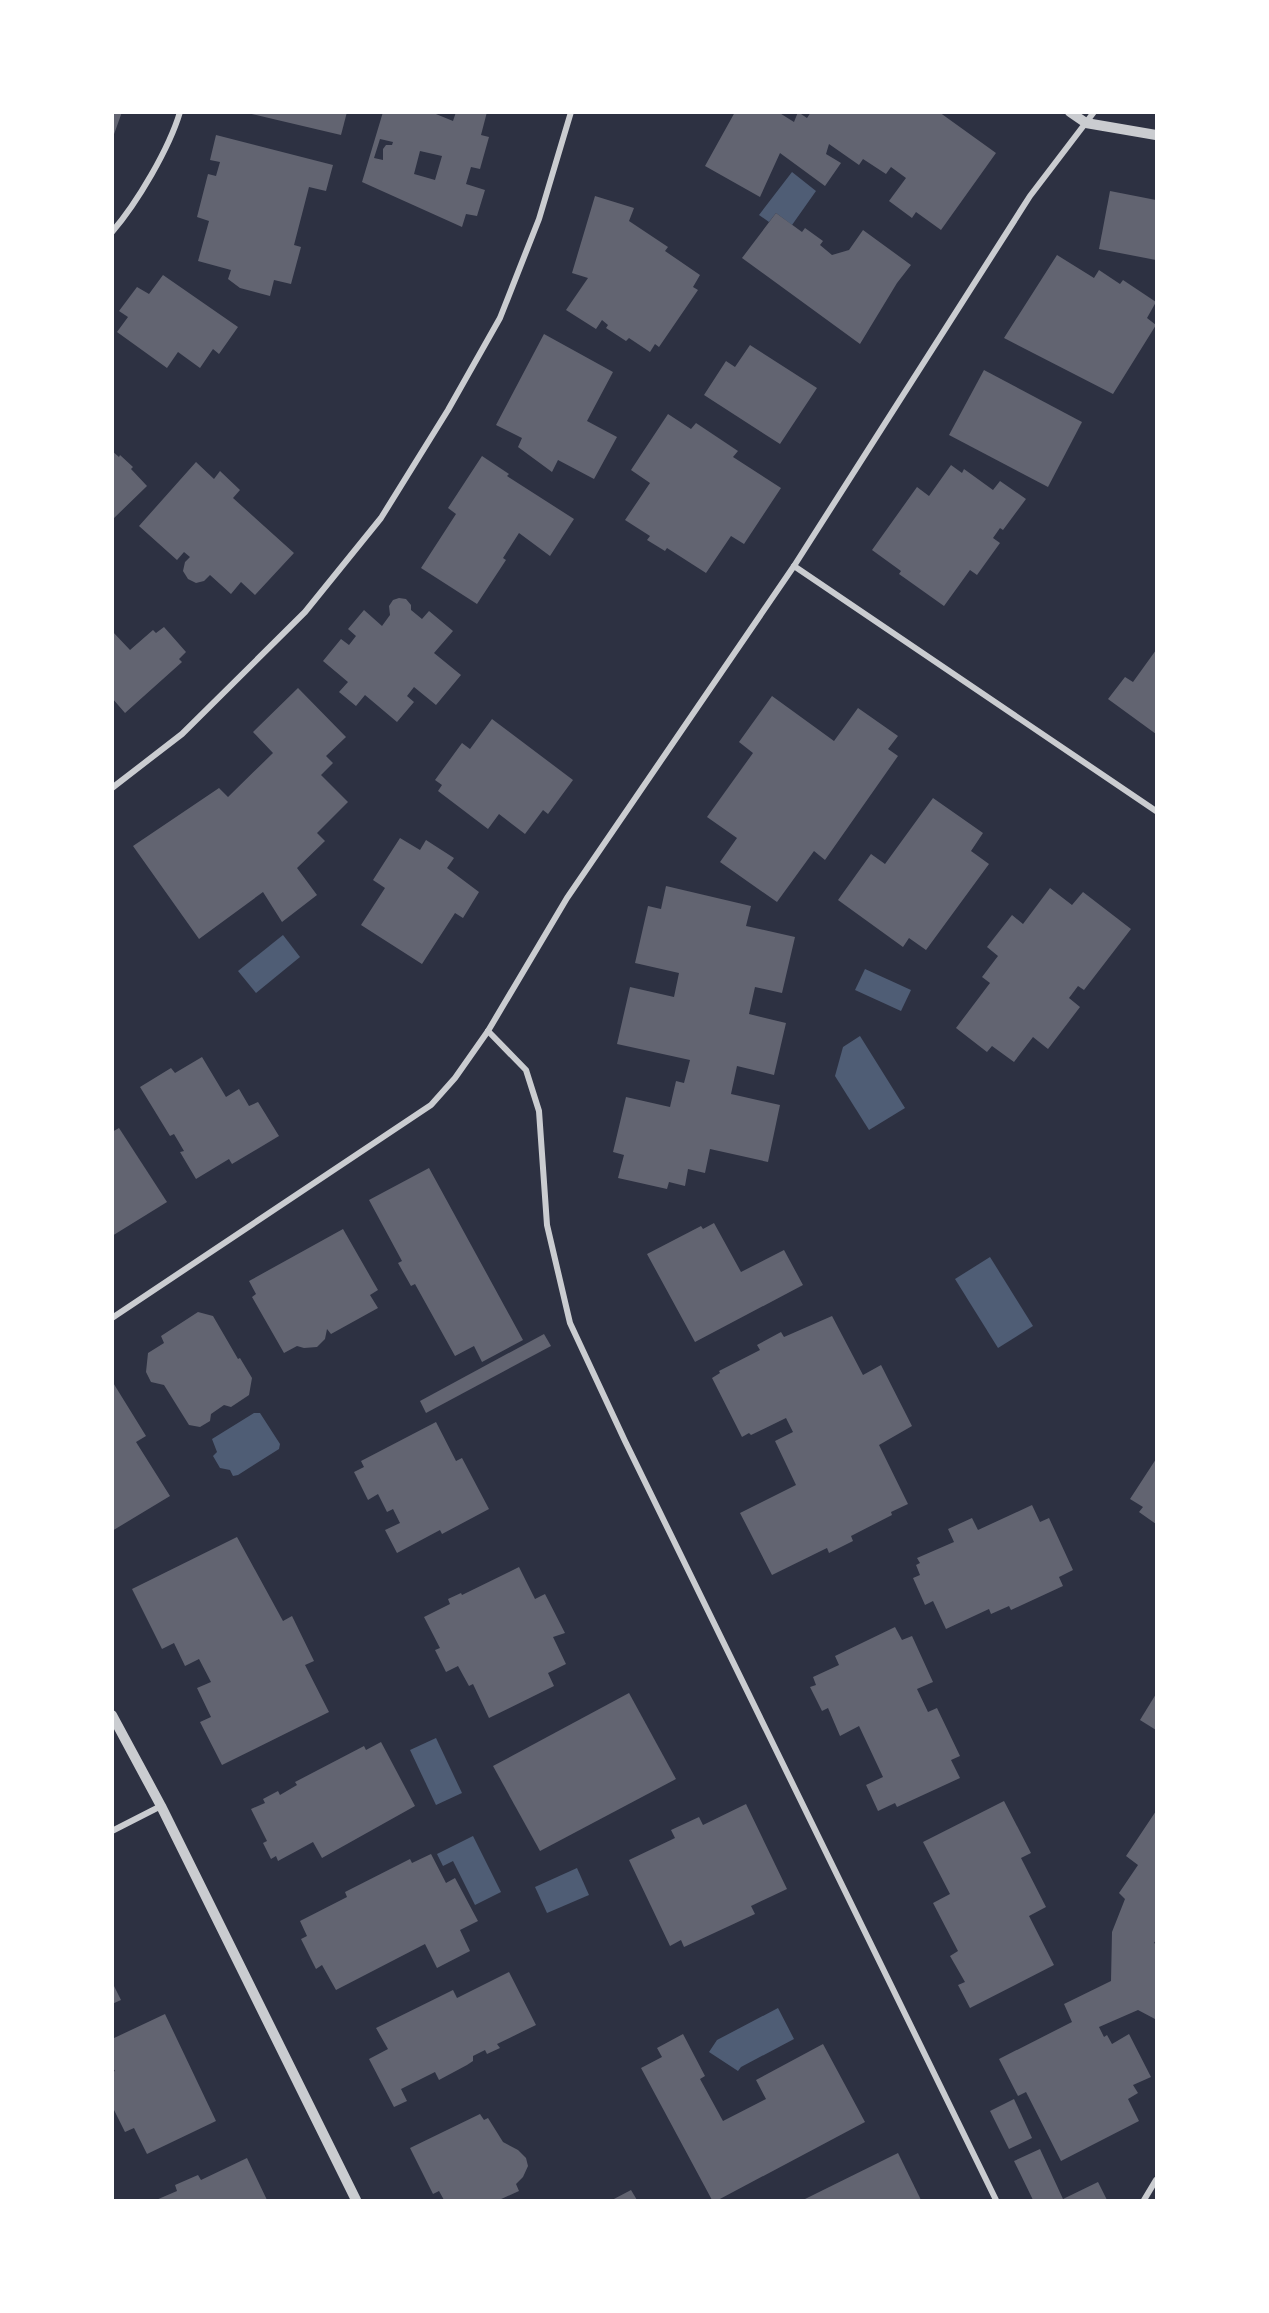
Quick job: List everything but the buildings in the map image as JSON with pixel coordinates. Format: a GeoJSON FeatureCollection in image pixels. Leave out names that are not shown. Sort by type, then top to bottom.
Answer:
{"type":"FeatureCollection","features":[{"type":"Feature","properties":{"kind":"street"},"geometry":{"type":"LineString","coordinates":[[112,232],[127,215],[174,132],[180,112]]}},
{"type":"Feature","properties":{"kind":"street"},"geometry":{"type":"LineString","coordinates":[[112,788],[182,734],[305,612],[381,518],[448,410],[500,318],[539,219],[571,112]]}},
{"type":"Feature","properties":{"kind":"street"},"geometry":{"type":"LineString","coordinates":[[1070,112],[1086,123],[1156,135]]}},
{"type":"Feature","properties":{"kind":"street"},"geometry":{"type":"LineString","coordinates":[[112,1318],[431,1105],[455,1078],[488,1031],[567,898],[794,566],[1030,196],[1094,112]]}},
{"type":"Feature","properties":{"kind":"street"},"geometry":{"type":"LineString","coordinates":[[794,566],[1156,811]]}},
{"type":"Feature","properties":{"kind":"street"},"geometry":{"type":"LineString","coordinates":[[488,1031],[526,1070],[539,1111],[547,1225],[570,1323],[635,1463],[996,2200]]}},
{"type":"Feature","properties":{"kind":"street"},"geometry":{"type":"LineString","coordinates":[[112,1715],[161,1806],[357,2200]]}},
{"type":"Feature","properties":{"kind":"street"},"geometry":{"type":"LineString","coordinates":[[112,1831],[161,1806]]}},
{"type":"Feature","properties":{"kind":"street"},"geometry":{"type":"LineString","coordinates":[[1144,2200],[1156,2180]]}},
{"type":"Feature","properties":{"kind":"water"},"geometry":{"type":"Polygon","coordinates":[[[792,172],[816,191],[792,225],[776,213],[769,222],[759,215],[792,172]]]}},
{"type":"Feature","properties":{"kind":"water"},"geometry":{"type":"Polygon","coordinates":[[[283,935],[300,957],[256,993],[238,971],[283,935]]]}},
{"type":"Feature","properties":{"kind":"water"},"geometry":{"type":"Polygon","coordinates":[[[865,969],[911,990],[901,1011],[855,990],[865,969]]]}},
{"type":"Feature","properties":{"kind":"water"},"geometry":{"type":"Polygon","coordinates":[[[860,1036],[905,1108],[869,1130],[835,1076],[843,1047],[860,1036]]]}},
{"type":"Feature","properties":{"kind":"water"},"geometry":{"type":"Polygon","coordinates":[[[990,1257],[1033,1326],[998,1348],[955,1279],[990,1257]]]}},
{"type":"Feature","properties":{"kind":"water"},"geometry":{"type":"Polygon","coordinates":[[[254,1413],[260,1413],[280,1444],[279,1449],[233,1476],[230,1470],[220,1468],[213,1456],[217,1452],[212,1439],[254,1413]]]}},
{"type":"Feature","properties":{"kind":"water"},"geometry":{"type":"Polygon","coordinates":[[[436,1738],[462,1793],[436,1805],[410,1750],[436,1738]]]}},
{"type":"Feature","properties":{"kind":"water"},"geometry":{"type":"Polygon","coordinates":[[[473,1836],[501,1892],[475,1905],[453,1861],[443,1866],[437,1854],[473,1836]]]}},
{"type":"Feature","properties":{"kind":"water"},"geometry":{"type":"Polygon","coordinates":[[[577,1868],[589,1895],[547,1913],[535,1887],[577,1868]]]}},
{"type":"Feature","properties":{"kind":"water"},"geometry":{"type":"Polygon","coordinates":[[[778,2008],[794,2039],[741,2067],[738,2071],[709,2052],[717,2040],[778,2008]]]}}]}
